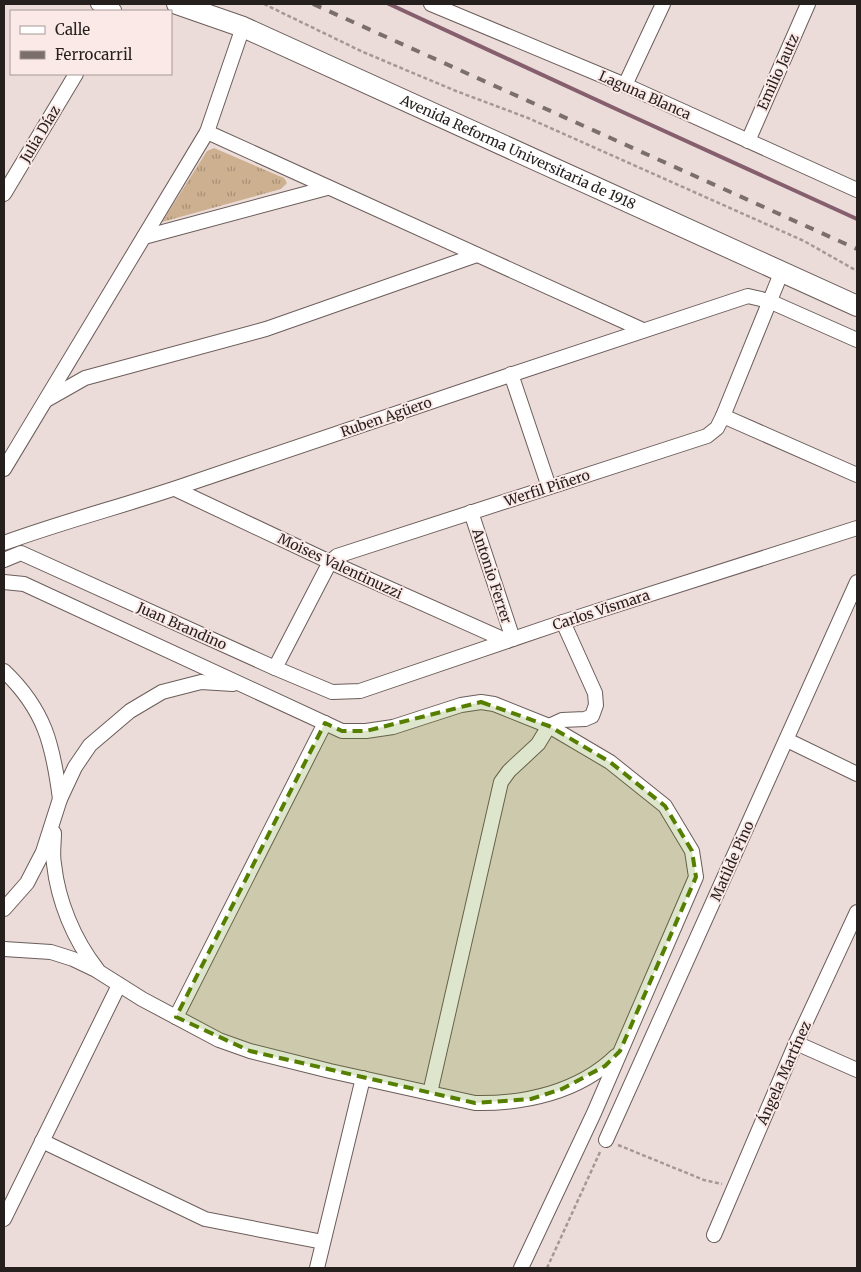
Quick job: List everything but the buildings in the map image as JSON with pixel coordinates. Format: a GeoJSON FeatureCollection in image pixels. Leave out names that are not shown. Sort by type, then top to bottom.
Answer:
{"type":"FeatureCollection","features":[{"type":"Feature","properties":{"kind":"main road","name":"Avenida Reforma Universitaria de 1918"},"geometry":{"type":"LineString","coordinates":[[177,4],[243,27],[857,306]]}},
{"type":"Feature","properties":{"kind":"street"},"geometry":{"type":"LineString","coordinates":[[98,4],[115,8]]}},
{"type":"Feature","properties":{"kind":"street","name":"Laguna Blanca"},"geometry":{"type":"LineString","coordinates":[[431,4],[625,85],[857,190]]}},
{"type":"Feature","properties":{"kind":"street"},"geometry":{"type":"LineString","coordinates":[[625,85],[663,4]]}},
{"type":"Feature","properties":{"kind":"street","name":"Emilio Jautz"},"geometry":{"type":"LineString","coordinates":[[748,141],[808,4]]}},
{"type":"Feature","properties":{"kind":"street"},"geometry":{"type":"LineString","coordinates":[[4,469],[208,132],[243,27]]}},
{"type":"Feature","properties":{"kind":"street","name":"Julia Díaz"},"geometry":{"type":"LineString","coordinates":[[4,194],[75,75]]}},
{"type":"Feature","properties":{"kind":"street"},"geometry":{"type":"LineString","coordinates":[[208,132],[327,188],[643,330]]}},
{"type":"Feature","properties":{"kind":"street"},"geometry":{"type":"LineString","coordinates":[[144,237],[327,188]]}},
{"type":"Feature","properties":{"kind":"street"},"geometry":{"type":"LineString","coordinates":[[46,400],[85,378],[266,329],[478,255]]}},
{"type":"Feature","properties":{"kind":"street","name":"Werfil Piñero"},"geometry":{"type":"LineString","coordinates":[[330,562],[337,556],[707,436],[718,428],[782,271]]}},
{"type":"Feature","properties":{"kind":"street","name":"Ruben Agüero"},"geometry":{"type":"LineString","coordinates":[[4,543],[175,489],[511,374],[748,296],[769,301]]}},
{"type":"Feature","properties":{"kind":"street"},"geometry":{"type":"LineString","coordinates":[[769,301],[857,340]]}},
{"type":"Feature","properties":{"kind":"street"},"geometry":{"type":"LineString","coordinates":[[511,374],[550,487]]}},
{"type":"Feature","properties":{"kind":"street"},"geometry":{"type":"LineString","coordinates":[[723,416],[857,475]]}},
{"type":"Feature","properties":{"kind":"street","name":"Moises Valentinuzzi"},"geometry":{"type":"LineString","coordinates":[[175,489],[330,562],[510,640]]}},
{"type":"Feature","properties":{"kind":"street","name":"Antonio Ferrer"},"geometry":{"type":"LineString","coordinates":[[471,512],[510,640]]}},
{"type":"Feature","properties":{"kind":"street","name":"Carlos Vismara"},"geometry":{"type":"LineString","coordinates":[[344,693],[360,691],[563,622],[857,528]]}},
{"type":"Feature","properties":{"kind":"street","name":"Juan Brandino"},"geometry":{"type":"LineString","coordinates":[[4,560],[21,553],[275,668],[332,692],[344,693]]}},
{"type":"Feature","properties":{"kind":"street"},"geometry":{"type":"LineString","coordinates":[[275,668],[330,562]]}},
{"type":"Feature","properties":{"kind":"street"},"geometry":{"type":"LineString","coordinates":[[4,582],[24,584],[342,731],[366,731],[392,727],[461,705],[481,702],[494,704],[549,726],[610,762],[665,806],[692,851],[696,877],[594,1113],[521,1268]]}},
{"type":"Feature","properties":{"kind":"street","name":"Matilde Pino"},"geometry":{"type":"LineString","coordinates":[[606,1140],[857,582]]}},
{"type":"Feature","properties":{"kind":"street"},"geometry":{"type":"LineString","coordinates":[[430,1093],[502,782],[509,771],[538,744],[549,726],[562,720],[585,719],[592,716],[596,705],[595,693],[563,622]]}},
{"type":"Feature","properties":{"kind":"street"},"geometry":{"type":"LineString","coordinates":[[4,671],[14,680],[33,704],[45,726],[56,766],[60,799]]}},
{"type":"Feature","properties":{"kind":"street"},"geometry":{"type":"LineString","coordinates":[[4,909],[27,883],[43,852],[60,799],[75,767],[90,746],[130,711],[162,692],[201,682],[241,684]]}},
{"type":"Feature","properties":{"kind":"street"},"geometry":{"type":"LineString","coordinates":[[176,1018],[325,723]]}},
{"type":"Feature","properties":{"kind":"street"},"geometry":{"type":"LineString","coordinates":[[787,740],[857,774]]}},
{"type":"Feature","properties":{"kind":"street"},"geometry":{"type":"LineString","coordinates":[[54,817],[53,862],[63,904],[79,941],[90,960],[101,973]]}},
{"type":"Feature","properties":{"kind":"street","name":"Ángela Martínez"},"geometry":{"type":"LineString","coordinates":[[714,1235],[796,1043],[857,912]]}},
{"type":"Feature","properties":{"kind":"street"},"geometry":{"type":"LineString","coordinates":[[4,949],[51,952],[73,958],[176,1018],[219,1040],[250,1051],[475,1103],[498,1104],[531,1099],[562,1089],[590,1076],[620,1051]]}},
{"type":"Feature","properties":{"kind":"street"},"geometry":{"type":"LineString","coordinates":[[4,1219],[119,985]]}},
{"type":"Feature","properties":{"kind":"street"},"geometry":{"type":"LineString","coordinates":[[796,1043],[857,1070]]}},
{"type":"Feature","properties":{"kind":"street"},"geometry":{"type":"LineString","coordinates":[[317,1268],[363,1078]]}},
{"type":"Feature","properties":{"kind":"street"},"geometry":{"type":"LineString","coordinates":[[42,1141],[205,1219],[324,1242]]}},
{"type":"Feature","properties":{"kind":"path"},"geometry":{"type":"LineString","coordinates":[[264,4],[363,52],[456,91],[528,118],[804,241],[857,271]]}},
{"type":"Feature","properties":{"kind":"path"},"geometry":{"type":"LineString","coordinates":[[546,1268],[606,1140],[704,1180],[735,1187]]}},
{"type":"Feature","properties":{"kind":"highlighted area"},"geometry":{"type":"Polygon","coordinates":[[[481,702],[549,726],[610,762],[665,806],[692,851],[696,877],[620,1051],[605,1066],[562,1089],[531,1099],[475,1103],[250,1051],[176,1017],[325,723],[342,731],[366,731],[481,702]]]}},
{"type":"Feature","properties":{"kind":"green space"},"geometry":{"type":"Polygon","coordinates":[[[214,148],[284,178],[287,183],[281,189],[162,222],[207,151],[214,148]]]}},
{"type":"Feature","properties":{"kind":"waterway"},"geometry":{"type":"LineString","coordinates":[[389,4],[857,219]]}},
{"type":"Feature","properties":{"kind":"railway"},"geometry":{"type":"LineString","coordinates":[[313,4],[857,249]]}}]}
